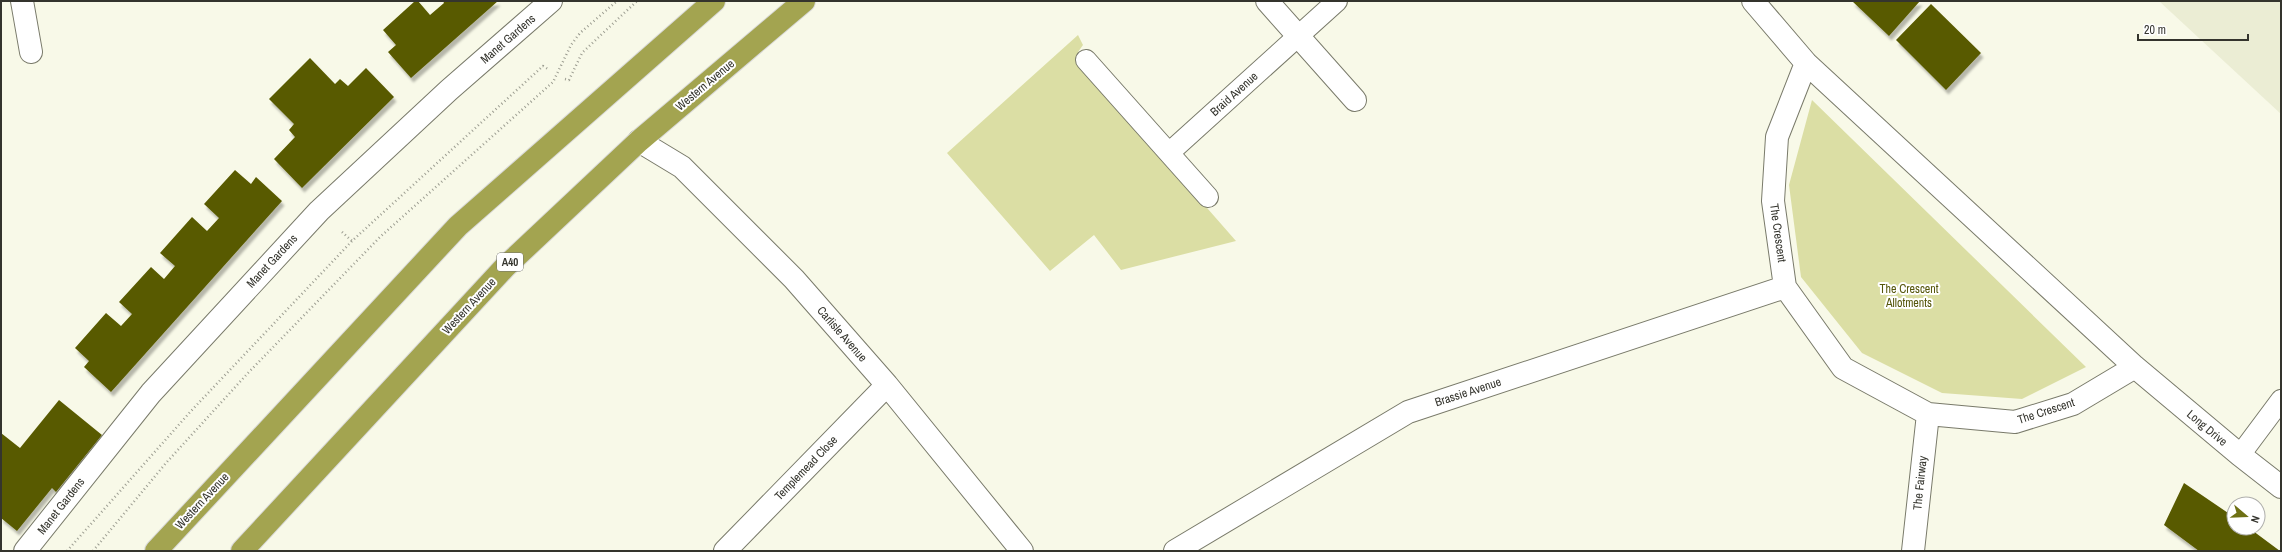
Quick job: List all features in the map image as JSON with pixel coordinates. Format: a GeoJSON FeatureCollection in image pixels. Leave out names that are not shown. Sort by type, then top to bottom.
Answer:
{"type":"FeatureCollection","features":[{"type":"Feature","properties":{"kind":"highway","name":"Western Avenue"},"geometry":{"type":"LineString","coordinates":[[156,551],[458,226],[714,1]]}},
{"type":"Feature","properties":{"kind":"highway","name":"Western Avenue"},"geometry":{"type":"LineString","coordinates":[[242,551],[505,267],[639,141],[804,1]]}},
{"type":"Feature","properties":{"kind":"street"},"geometry":{"type":"LineString","coordinates":[[22,1],[30,52]]}},
{"type":"Feature","properties":{"kind":"street","name":"Manet Gardens"},"geometry":{"type":"LineString","coordinates":[[25,551],[152,392],[314,216],[344,186],[448,90],[552,1]]}},
{"type":"Feature","properties":{"kind":"street"},"geometry":{"type":"LineString","coordinates":[[1267,1],[1355,100]]}},
{"type":"Feature","properties":{"kind":"street"},"geometry":{"type":"LineString","coordinates":[[1752,1],[1806,63],[2135,368]]}},
{"type":"Feature","properties":{"kind":"street","name":"The Crescent"},"geometry":{"type":"LineString","coordinates":[[1806,63],[1777,137],[1773,202],[1785,287],[1843,368],[1928,414],[2015,422],[2074,404],[2135,368]]}},
{"type":"Feature","properties":{"kind":"street","name":"Carlisle Avenue"},"geometry":{"type":"LineString","coordinates":[[639,141],[687,173],[794,279],[887,385],[1022,551]]}},
{"type":"Feature","properties":{"kind":"street","name":"Brassie Avenue"},"geometry":{"type":"LineString","coordinates":[[1175,551],[1408,412],[1785,287]]}},
{"type":"Feature","properties":{"kind":"street","name":"Long Drive"},"geometry":{"type":"LineString","coordinates":[[2135,368],[2281,487]]}},
{"type":"Feature","properties":{"kind":"street","name":"Templemead Close"},"geometry":{"type":"LineString","coordinates":[[725,551],[887,385]]}},
{"type":"Feature","properties":{"kind":"street","name":"The Fairway"},"geometry":{"type":"LineString","coordinates":[[1913,551],[1928,414]]}},
{"type":"Feature","properties":{"kind":"lane","name":"Braid Avenue"},"geometry":{"type":"LineString","coordinates":[[1170,152],[1337,1]]}},
{"type":"Feature","properties":{"kind":"lane"},"geometry":{"type":"LineString","coordinates":[[1086,60],[1170,152],[1208,197]]}},
{"type":"Feature","properties":{"kind":"lane"},"geometry":{"type":"LineString","coordinates":[[2240,455],[2281,400]]}},
{"type":"Feature","properties":{"kind":"path"},"geometry":{"type":"LineString","coordinates":[[93,551],[166,463],[248,373],[380,237],[553,82],[570,45],[580,33],[617,1]]}},
{"type":"Feature","properties":{"kind":"path"},"geometry":{"type":"LineString","coordinates":[[565,79],[569,80],[582,54],[637,1]]}},
{"type":"Feature","properties":{"kind":"path"},"geometry":{"type":"LineString","coordinates":[[67,551],[196,405],[352,242],[543,66],[548,69]]}},
{"type":"Feature","properties":{"kind":"shaded area"},"geometry":{"type":"Polygon","coordinates":[[[2159,1],[2281,1],[2281,114],[2159,1]]]}},
{"type":"Feature","properties":{"kind":"green space"},"geometry":{"type":"Polygon","coordinates":[[[1078,35],[1083,45],[1078,52],[1080,63],[1236,241],[1121,270],[1094,235],[1050,271],[947,153],[1078,35]]]}},
{"type":"Feature","properties":{"kind":"green space","name":"The Crescent Allotments"},"geometry":{"type":"Polygon","coordinates":[[[1812,100],[2086,367],[2022,399],[1942,393],[1862,353],[1801,277],[1789,185],[1812,100]]]}},
{"type":"Feature","properties":{"kind":"building"},"geometry":{"type":"Polygon","coordinates":[[[415,1],[418,1],[430,15],[444,3],[443,1],[498,1],[411,78],[388,52],[396,45],[383,30],[415,1]]]}},
{"type":"Feature","properties":{"kind":"building"},"geometry":{"type":"Polygon","coordinates":[[[1852,1],[1920,1],[1889,36],[1852,1]]]}},
{"type":"Feature","properties":{"kind":"building"},"geometry":{"type":"Polygon","coordinates":[[[1931,4],[1981,53],[1946,90],[1896,40],[1931,4]]]}},
{"type":"Feature","properties":{"kind":"building"},"geometry":{"type":"Polygon","coordinates":[[[310,58],[335,84],[340,79],[348,86],[366,68],[394,97],[302,188],[274,159],[295,137],[289,130],[294,124],[269,99],[310,58]]]}},
{"type":"Feature","properties":{"kind":"building"},"geometry":{"type":"Polygon","coordinates":[[[235,170],[251,184],[256,177],[282,201],[111,392],[84,367],[89,361],[75,348],[106,313],[121,326],[132,314],[119,302],[151,267],[164,279],[175,266],[160,253],[192,217],[207,231],[219,218],[204,204],[235,170]]]}},
{"type":"Feature","properties":{"kind":"building"},"geometry":{"type":"Polygon","coordinates":[[[59,400],[102,435],[56,492],[52,488],[17,531],[1,518],[1,433],[20,448],[59,400]]]}},
{"type":"Feature","properties":{"kind":"building"},"geometry":{"type":"Polygon","coordinates":[[[2184,483],[2226,512],[2226,536],[2260,536],[2280,551],[2199,551],[2164,525],[2184,483]]]}}]}
